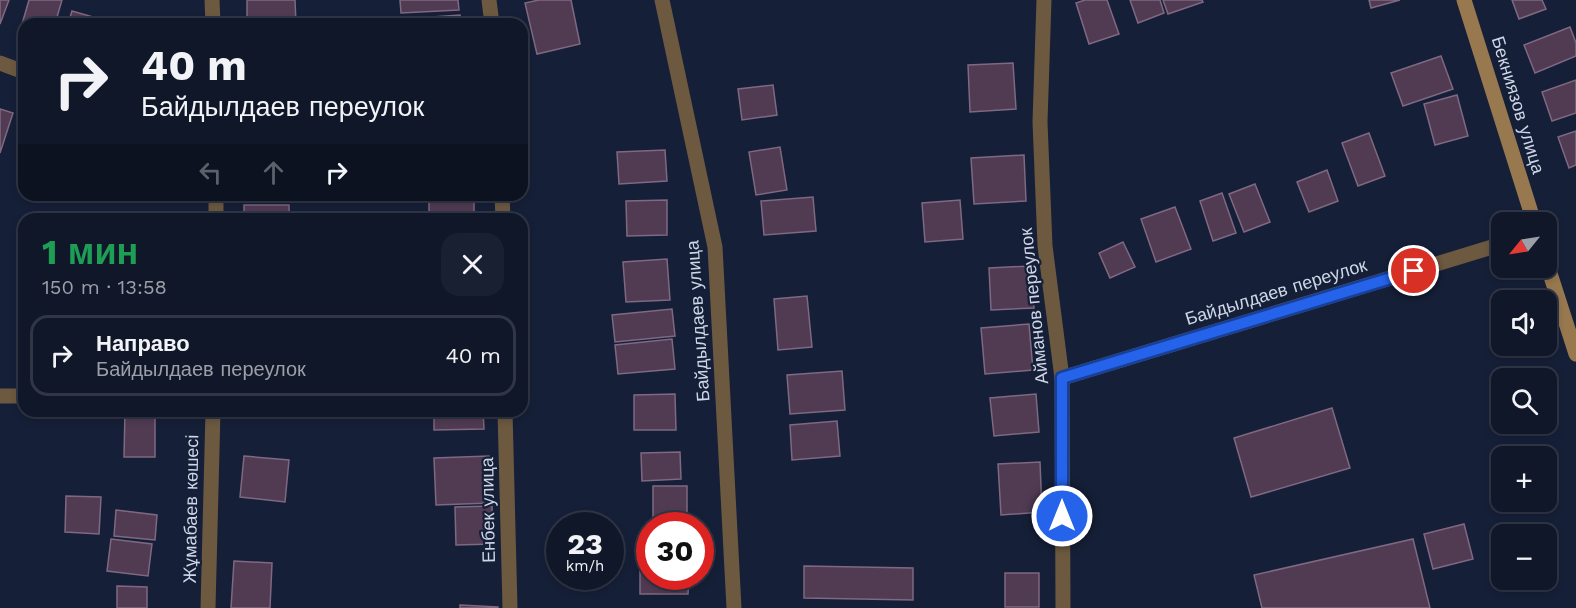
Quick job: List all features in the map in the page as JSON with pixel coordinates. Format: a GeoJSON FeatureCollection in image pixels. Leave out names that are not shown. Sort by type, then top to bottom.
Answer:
{"type":"FeatureCollection","features":[{"type":"Feature","properties":{"kind":"street"},"geometry":{"type":"LineString","coordinates":[[212,0],[213,18]]}},
{"type":"Feature","properties":{"kind":"street"},"geometry":{"type":"LineString","coordinates":[[489,0],[491,18]]}},
{"type":"Feature","properties":{"kind":"street","name":"Байдылдаев улица"},"geometry":{"type":"LineString","coordinates":[[662,0],[715,246],[734,608]]}},
{"type":"Feature","properties":{"kind":"street","name":"Айманов переулок"},"geometry":{"type":"LineString","coordinates":[[1044,0],[1040,122],[1045,235],[1062,378],[1063,608]]}},
{"type":"Feature","properties":{"kind":"street","name":"Бекниязов улица"},"geometry":{"type":"LineString","coordinates":[[1464,0],[1531,212]]}},
{"type":"Feature","properties":{"kind":"street"},"geometry":{"type":"LineString","coordinates":[[0,63],[18,70]]}},
{"type":"Feature","properties":{"kind":"street","name":"Байдылдаев переулок"},"geometry":{"type":"LineString","coordinates":[[1062,378],[1491,247]]}},
{"type":"Feature","properties":{"kind":"street"},"geometry":{"type":"LineString","coordinates":[[1551,278],[1576,354]]}},
{"type":"Feature","properties":{"kind":"street"},"geometry":{"type":"LineString","coordinates":[[0,396],[18,396]]}},
{"type":"Feature","properties":{"kind":"street","name":"Жұмабаев көшесі"},"geometry":{"type":"LineString","coordinates":[[208,608],[213,417]]}},
{"type":"Feature","properties":{"kind":"street","name":"Енбек улица"},"geometry":{"type":"LineString","coordinates":[[505,417],[510,608]]}},
{"type":"Feature","properties":{"kind":"building"},"geometry":{"type":"Polygon","coordinates":[[[0,0],[9,0],[0,24],[0,0]]]}},
{"type":"Feature","properties":{"kind":"building"},"geometry":{"type":"Polygon","coordinates":[[[29,0],[62,0],[57,18],[24,18],[29,0]]]}},
{"type":"Feature","properties":{"kind":"building"},"geometry":{"type":"Polygon","coordinates":[[[247,0],[295,0],[296,18],[247,18],[247,0]]]}},
{"type":"Feature","properties":{"kind":"building"},"geometry":{"type":"Polygon","coordinates":[[[400,0],[458,0],[459,10],[401,13],[400,0]]]}},
{"type":"Feature","properties":{"kind":"building"},"geometry":{"type":"Polygon","coordinates":[[[539,0],[571,0],[580,44],[537,54],[525,3],[539,0]]]}},
{"type":"Feature","properties":{"kind":"building"},"geometry":{"type":"Polygon","coordinates":[[[1085,0],[1107,0],[1119,34],[1089,44],[1076,3],[1085,0]]]}},
{"type":"Feature","properties":{"kind":"building"},"geometry":{"type":"Polygon","coordinates":[[[1130,0],[1160,0],[1164,13],[1138,23],[1130,0]]]}},
{"type":"Feature","properties":{"kind":"building"},"geometry":{"type":"Polygon","coordinates":[[[1163,0],[1202,0],[1203,2],[1168,14],[1163,0]]]}},
{"type":"Feature","properties":{"kind":"building"},"geometry":{"type":"Polygon","coordinates":[[[1369,0],[1400,0],[1371,8],[1369,0]]]}},
{"type":"Feature","properties":{"kind":"building"},"geometry":{"type":"Polygon","coordinates":[[[1512,0],[1542,0],[1546,9],[1519,19],[1512,0]]]}},
{"type":"Feature","properties":{"kind":"building"},"geometry":{"type":"Polygon","coordinates":[[[72,11],[96,18],[70,18],[72,11]]]}},
{"type":"Feature","properties":{"kind":"building"},"geometry":{"type":"Polygon","coordinates":[[[460,15],[460,18],[418,18],[460,15]]]}},
{"type":"Feature","properties":{"kind":"building"},"geometry":{"type":"Polygon","coordinates":[[[1570,27],[1576,43],[1576,56],[1535,73],[1524,45],[1570,27]]]}},
{"type":"Feature","properties":{"kind":"building"},"geometry":{"type":"Polygon","coordinates":[[[1441,56],[1453,89],[1403,106],[1391,73],[1441,56]]]}},
{"type":"Feature","properties":{"kind":"building"},"geometry":{"type":"Polygon","coordinates":[[[1013,63],[1016,109],[970,112],[968,65],[1013,63]]]}},
{"type":"Feature","properties":{"kind":"building"},"geometry":{"type":"Polygon","coordinates":[[[1576,80],[1576,113],[1552,121],[1542,92],[1576,80]]]}},
{"type":"Feature","properties":{"kind":"building"},"geometry":{"type":"Polygon","coordinates":[[[773,85],[777,115],[742,120],[738,89],[773,85]]]}},
{"type":"Feature","properties":{"kind":"building"},"geometry":{"type":"Polygon","coordinates":[[[1457,95],[1468,136],[1435,145],[1424,104],[1457,95]]]}},
{"type":"Feature","properties":{"kind":"building"},"geometry":{"type":"Polygon","coordinates":[[[0,109],[13,113],[0,153],[0,109]]]}},
{"type":"Feature","properties":{"kind":"building"},"geometry":{"type":"Polygon","coordinates":[[[1576,131],[1576,165],[1569,168],[1558,137],[1576,131]]]}},
{"type":"Feature","properties":{"kind":"building"},"geometry":{"type":"Polygon","coordinates":[[[1369,133],[1385,176],[1358,186],[1342,143],[1369,133]]]}},
{"type":"Feature","properties":{"kind":"building"},"geometry":{"type":"Polygon","coordinates":[[[780,147],[787,190],[756,195],[749,152],[780,147]]]}},
{"type":"Feature","properties":{"kind":"building"},"geometry":{"type":"Polygon","coordinates":[[[665,150],[667,181],[619,184],[617,152],[665,150]]]}},
{"type":"Feature","properties":{"kind":"building"},"geometry":{"type":"Polygon","coordinates":[[[1024,155],[1026,201],[974,204],[971,158],[1024,155]]]}},
{"type":"Feature","properties":{"kind":"building"},"geometry":{"type":"Polygon","coordinates":[[[1327,170],[1338,201],[1309,212],[1297,182],[1327,170]]]}},
{"type":"Feature","properties":{"kind":"building"},"geometry":{"type":"Polygon","coordinates":[[[1255,184],[1270,222],[1244,232],[1229,194],[1255,184]]]}},
{"type":"Feature","properties":{"kind":"building"},"geometry":{"type":"Polygon","coordinates":[[[1222,193],[1236,233],[1213,241],[1200,201],[1222,193]]]}},
{"type":"Feature","properties":{"kind":"building"},"geometry":{"type":"Polygon","coordinates":[[[813,197],[816,231],[764,235],[761,201],[813,197]]]}},
{"type":"Feature","properties":{"kind":"building"},"geometry":{"type":"Polygon","coordinates":[[[667,200],[667,235],[627,236],[626,201],[667,200]]]}},
{"type":"Feature","properties":{"kind":"building"},"geometry":{"type":"Polygon","coordinates":[[[960,200],[963,239],[925,242],[922,203],[960,200]]]}},
{"type":"Feature","properties":{"kind":"building"},"geometry":{"type":"Polygon","coordinates":[[[429,201],[474,201],[474,213],[429,213],[429,201]]]}},
{"type":"Feature","properties":{"kind":"building"},"geometry":{"type":"Polygon","coordinates":[[[244,205],[289,205],[289,213],[244,213],[244,205]]]}},
{"type":"Feature","properties":{"kind":"building"},"geometry":{"type":"Polygon","coordinates":[[[1175,207],[1191,249],[1156,262],[1141,219],[1175,207]]]}},
{"type":"Feature","properties":{"kind":"building"},"geometry":{"type":"Polygon","coordinates":[[[1123,242],[1135,267],[1110,278],[1099,253],[1123,242]]]}},
{"type":"Feature","properties":{"kind":"building"},"geometry":{"type":"Polygon","coordinates":[[[667,259],[670,300],[626,302],[623,262],[667,259]]]}},
{"type":"Feature","properties":{"kind":"building"},"geometry":{"type":"Polygon","coordinates":[[[1031,266],[1034,308],[991,310],[989,268],[1031,266]]]}},
{"type":"Feature","properties":{"kind":"building"},"geometry":{"type":"Polygon","coordinates":[[[807,296],[812,347],[778,350],[774,299],[807,296]]]}},
{"type":"Feature","properties":{"kind":"building"},"geometry":{"type":"Polygon","coordinates":[[[672,309],[675,336],[615,342],[612,315],[672,309]]]}},
{"type":"Feature","properties":{"kind":"building"},"geometry":{"type":"Polygon","coordinates":[[[1029,324],[1033,370],[985,374],[981,328],[1029,324]]]}},
{"type":"Feature","properties":{"kind":"building"},"geometry":{"type":"Polygon","coordinates":[[[672,339],[675,369],[618,374],[615,345],[672,339]]]}},
{"type":"Feature","properties":{"kind":"building"},"geometry":{"type":"Polygon","coordinates":[[[842,371],[845,410],[790,414],[787,375],[842,371]]]}},
{"type":"Feature","properties":{"kind":"building"},"geometry":{"type":"Polygon","coordinates":[[[675,394],[676,430],[634,430],[634,395],[675,394]]]}},
{"type":"Feature","properties":{"kind":"building"},"geometry":{"type":"Polygon","coordinates":[[[1036,394],[1039,432],[994,436],[990,398],[1036,394]]]}},
{"type":"Feature","properties":{"kind":"building"},"geometry":{"type":"Polygon","coordinates":[[[1332,408],[1350,468],[1251,497],[1234,438],[1332,408]]]}},
{"type":"Feature","properties":{"kind":"building"},"geometry":{"type":"Polygon","coordinates":[[[125,417],[155,417],[155,457],[124,457],[125,417]]]}},
{"type":"Feature","properties":{"kind":"building"},"geometry":{"type":"Polygon","coordinates":[[[434,417],[483,417],[484,429],[434,430],[434,417]]]}},
{"type":"Feature","properties":{"kind":"building"},"geometry":{"type":"Polygon","coordinates":[[[837,421],[840,456],[792,460],[790,425],[837,421]]]}},
{"type":"Feature","properties":{"kind":"building"},"geometry":{"type":"Polygon","coordinates":[[[680,452],[681,479],[642,481],[641,453],[680,452]]]}},
{"type":"Feature","properties":{"kind":"building"},"geometry":{"type":"Polygon","coordinates":[[[244,456],[289,460],[285,502],[240,497],[244,456]]]}},
{"type":"Feature","properties":{"kind":"building"},"geometry":{"type":"Polygon","coordinates":[[[489,456],[490,503],[436,505],[434,458],[489,456]]]}},
{"type":"Feature","properties":{"kind":"building"},"geometry":{"type":"Polygon","coordinates":[[[1040,462],[1042,512],[1001,515],[998,464],[1040,462]]]}},
{"type":"Feature","properties":{"kind":"building"},"geometry":{"type":"Polygon","coordinates":[[[653,486],[687,486],[687,512],[653,512],[653,486]]]}},
{"type":"Feature","properties":{"kind":"building"},"geometry":{"type":"Polygon","coordinates":[[[66,496],[101,497],[99,534],[65,532],[66,496]]]}},
{"type":"Feature","properties":{"kind":"building"},"geometry":{"type":"Polygon","coordinates":[[[492,506],[493,544],[456,545],[455,507],[492,506]]]}},
{"type":"Feature","properties":{"kind":"building"},"geometry":{"type":"Polygon","coordinates":[[[116,510],[157,515],[155,540],[114,536],[116,510]]]}},
{"type":"Feature","properties":{"kind":"building"},"geometry":{"type":"Polygon","coordinates":[[[1464,524],[1473,559],[1433,569],[1424,534],[1464,524]]]}},
{"type":"Feature","properties":{"kind":"building"},"geometry":{"type":"Polygon","coordinates":[[[111,539],[152,544],[148,576],[107,571],[111,539]]]}},
{"type":"Feature","properties":{"kind":"building"},"geometry":{"type":"Polygon","coordinates":[[[1413,539],[1430,608],[1262,608],[1254,575],[1413,539]]]}},
{"type":"Feature","properties":{"kind":"building"},"geometry":{"type":"Polygon","coordinates":[[[234,561],[272,563],[270,608],[231,608],[234,561]]]}},
{"type":"Feature","properties":{"kind":"building"},"geometry":{"type":"Polygon","coordinates":[[[804,566],[913,568],[913,600],[804,598],[804,566]]]}},
{"type":"Feature","properties":{"kind":"building"},"geometry":{"type":"Polygon","coordinates":[[[1005,573],[1039,573],[1039,607],[1005,607],[1005,573]]]}},
{"type":"Feature","properties":{"kind":"building"},"geometry":{"type":"Polygon","coordinates":[[[117,586],[147,587],[147,608],[117,608],[117,586]]]}},
{"type":"Feature","properties":{"kind":"building"},"geometry":{"type":"Polygon","coordinates":[[[640,590],[688,590],[688,594],[640,594],[640,590]]]}},
{"type":"Feature","properties":{"kind":"building"},"geometry":{"type":"Polygon","coordinates":[[[460,605],[498,607],[498,608],[460,608],[460,605]]]}},
{"type":"Feature","properties":{"kind":"route"},"geometry":{"type":"LineString","coordinates":[[1062,516],[1062,378],[1414,271]]}}]}
